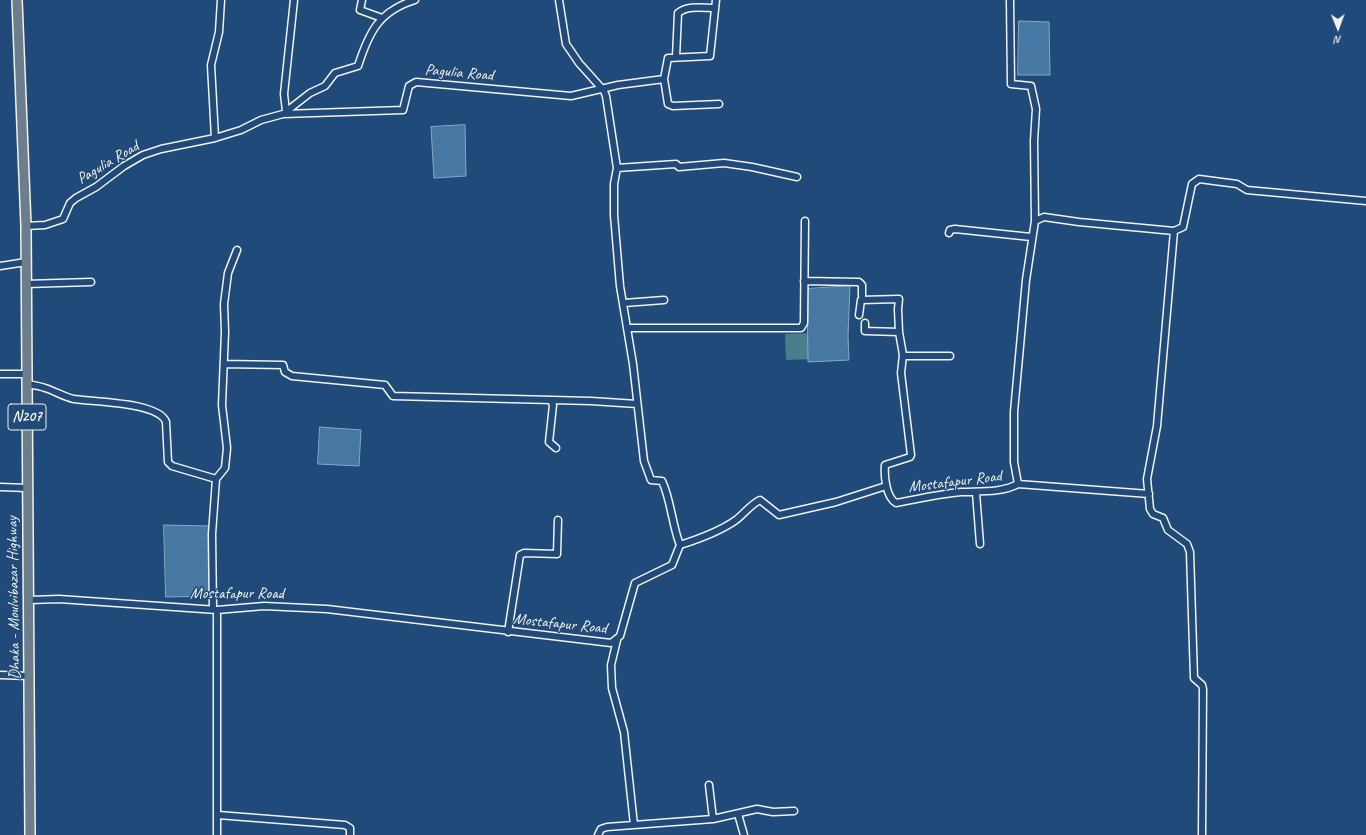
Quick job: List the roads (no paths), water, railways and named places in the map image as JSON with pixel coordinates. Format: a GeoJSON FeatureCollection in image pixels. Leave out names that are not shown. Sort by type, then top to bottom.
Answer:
{"type":"FeatureCollection","features":[{"type":"Feature","properties":{"kind":"highway","name":"Dhaka - Moulvibazar Highway"},"geometry":{"type":"LineString","coordinates":[[17,0],[26,226],[30,600],[30,835]]}},
{"type":"Feature","properties":{"kind":"street"},"geometry":{"type":"LineString","coordinates":[[215,138],[211,66],[219,32],[222,0]]}},
{"type":"Feature","properties":{"kind":"street"},"geometry":{"type":"LineString","coordinates":[[285,113],[284,94],[294,0]]}},
{"type":"Feature","properties":{"kind":"street"},"geometry":{"type":"LineString","coordinates":[[362,0],[360,10],[382,18]]}},
{"type":"Feature","properties":{"kind":"street","name":"Pagulia Road"},"geometry":{"type":"LineString","coordinates":[[285,113],[310,93],[325,86],[335,73],[358,66],[370,34],[382,18],[400,5],[415,0]]}},
{"type":"Feature","properties":{"kind":"street"},"geometry":{"type":"LineString","coordinates":[[559,0],[566,44],[579,63],[603,89],[606,96],[617,168],[614,184],[615,228],[620,286],[624,303],[625,321],[628,328],[644,462],[651,480],[662,481],[666,489],[676,535],[680,545]]}},
{"type":"Feature","properties":{"kind":"street"},"geometry":{"type":"LineString","coordinates":[[716,0],[710,56],[668,58],[664,78],[668,104],[673,106],[718,104]]}},
{"type":"Feature","properties":{"kind":"street"},"geometry":{"type":"LineString","coordinates":[[1010,0],[1011,84],[1031,86],[1036,109],[1034,141],[1035,221],[1031,238],[1025,288],[1014,412],[1014,462],[1018,484],[1149,494]]}},
{"type":"Feature","properties":{"kind":"street"},"geometry":{"type":"LineString","coordinates":[[676,57],[678,13],[683,9],[690,8],[715,8]]}},
{"type":"Feature","properties":{"kind":"street"},"geometry":{"type":"LineString","coordinates":[[603,89],[618,85],[664,78]]}},
{"type":"Feature","properties":{"kind":"street","name":"Pagulia Road"},"geometry":{"type":"LineString","coordinates":[[26,226],[45,225],[63,219],[70,203],[76,198],[96,187],[124,166],[143,155],[161,148],[215,138],[240,130],[261,120],[285,113],[403,110],[410,86],[416,82],[572,96],[603,89]]}},
{"type":"Feature","properties":{"kind":"street"},"geometry":{"type":"LineString","coordinates":[[617,168],[668,164],[676,164],[679,166],[724,163],[752,167],[797,177]]}},
{"type":"Feature","properties":{"kind":"street"},"geometry":{"type":"LineString","coordinates":[[1035,221],[1044,217],[1079,222],[1174,231],[1183,227],[1192,184],[1199,179],[1237,184],[1247,190],[1366,201]]}},
{"type":"Feature","properties":{"kind":"street"},"geometry":{"type":"LineString","coordinates":[[628,328],[801,328],[804,324],[804,221]]}},
{"type":"Feature","properties":{"kind":"street"},"geometry":{"type":"LineString","coordinates":[[949,233],[950,230],[955,229],[1031,238]]}},
{"type":"Feature","properties":{"kind":"street"},"geometry":{"type":"LineString","coordinates":[[1174,231],[1157,426],[1147,479],[1150,509],[1153,514],[1163,518],[1168,530],[1187,544],[1190,552],[1194,678],[1202,685],[1203,689],[1202,835]]}},
{"type":"Feature","properties":{"kind":"street"},"geometry":{"type":"LineString","coordinates":[[217,835],[215,610],[212,534],[216,479],[225,468],[227,448],[222,405],[224,304],[228,273],[237,250]]}},
{"type":"Feature","properties":{"kind":"street"},"geometry":{"type":"LineString","coordinates":[[0,266],[26,262]]}},
{"type":"Feature","properties":{"kind":"street"},"geometry":{"type":"LineString","coordinates":[[804,281],[859,282],[862,285],[862,296]]}},
{"type":"Feature","properties":{"kind":"street"},"geometry":{"type":"LineString","coordinates":[[26,284],[91,282]]}},
{"type":"Feature","properties":{"kind":"street"},"geometry":{"type":"LineString","coordinates":[[859,315],[860,300],[899,299],[899,332],[903,356],[900,373],[911,455],[910,457],[885,465],[886,486]]}},
{"type":"Feature","properties":{"kind":"street"},"geometry":{"type":"LineString","coordinates":[[624,303],[664,300]]}},
{"type":"Feature","properties":{"kind":"street"},"geometry":{"type":"LineString","coordinates":[[865,323],[865,331],[899,332]]}},
{"type":"Feature","properties":{"kind":"street"},"geometry":{"type":"LineString","coordinates":[[903,356],[950,356]]}},
{"type":"Feature","properties":{"kind":"street"},"geometry":{"type":"LineString","coordinates":[[224,364],[283,365],[285,372],[292,376],[385,385],[393,396],[637,404]]}},
{"type":"Feature","properties":{"kind":"street"},"geometry":{"type":"LineString","coordinates":[[0,374],[27,379],[73,399],[133,405],[161,415],[165,418],[166,422],[168,462],[172,466],[216,479]]}},
{"type":"Feature","properties":{"kind":"street"},"geometry":{"type":"LineString","coordinates":[[551,400],[553,405],[549,442],[556,448]]}},
{"type":"Feature","properties":{"kind":"street","name":"Mostafapur Road"},"geometry":{"type":"LineString","coordinates":[[30,600],[59,599],[215,610],[264,606],[328,609],[386,615],[508,632],[611,643],[617,640],[620,636],[627,605],[635,583],[672,565],[680,545],[724,527],[738,519],[752,504],[760,500],[779,515],[836,502],[886,486],[896,503],[961,492],[976,493],[1011,488],[1018,484]]}},
{"type":"Feature","properties":{"kind":"street"},"geometry":{"type":"LineString","coordinates":[[0,487],[28,488]]}},
{"type":"Feature","properties":{"kind":"street"},"geometry":{"type":"LineString","coordinates":[[976,493],[980,544]]}},
{"type":"Feature","properties":{"kind":"street"},"geometry":{"type":"LineString","coordinates":[[508,632],[520,555],[524,553],[557,554],[558,520]]}},
{"type":"Feature","properties":{"kind":"street"},"geometry":{"type":"LineString","coordinates":[[617,640],[611,665],[612,688],[624,732],[634,825]]}},
{"type":"Feature","properties":{"kind":"street"},"geometry":{"type":"LineString","coordinates":[[0,675],[30,676]]}},
{"type":"Feature","properties":{"kind":"street"},"geometry":{"type":"LineString","coordinates":[[709,785],[713,819]]}},
{"type":"Feature","properties":{"kind":"street"},"geometry":{"type":"LineString","coordinates":[[598,835],[601,829],[607,827],[713,819],[757,809],[772,812],[794,811]]}},
{"type":"Feature","properties":{"kind":"street"},"geometry":{"type":"LineString","coordinates":[[738,814],[744,835]]}},
{"type":"Feature","properties":{"kind":"street"},"geometry":{"type":"LineString","coordinates":[[218,815],[345,825],[350,828],[350,835]]}},
{"type":"Feature","properties":{"kind":"water"},"geometry":{"type":"Polygon","coordinates":[[[1019,21],[1049,22],[1050,75],[1018,75],[1019,21]]]}},
{"type":"Feature","properties":{"kind":"water"},"geometry":{"type":"Polygon","coordinates":[[[465,125],[466,176],[434,178],[431,127],[465,125]]]}},
{"type":"Feature","properties":{"kind":"water"},"geometry":{"type":"Polygon","coordinates":[[[850,286],[848,336],[849,360],[808,362],[807,289],[850,286]]]}},
{"type":"Feature","properties":{"kind":"water"},"geometry":{"type":"Polygon","coordinates":[[[320,427],[361,430],[359,466],[318,464],[320,427]]]}},
{"type":"Feature","properties":{"kind":"water"},"geometry":{"type":"Polygon","coordinates":[[[164,525],[210,526],[211,596],[166,597],[164,525]]]}}]}
